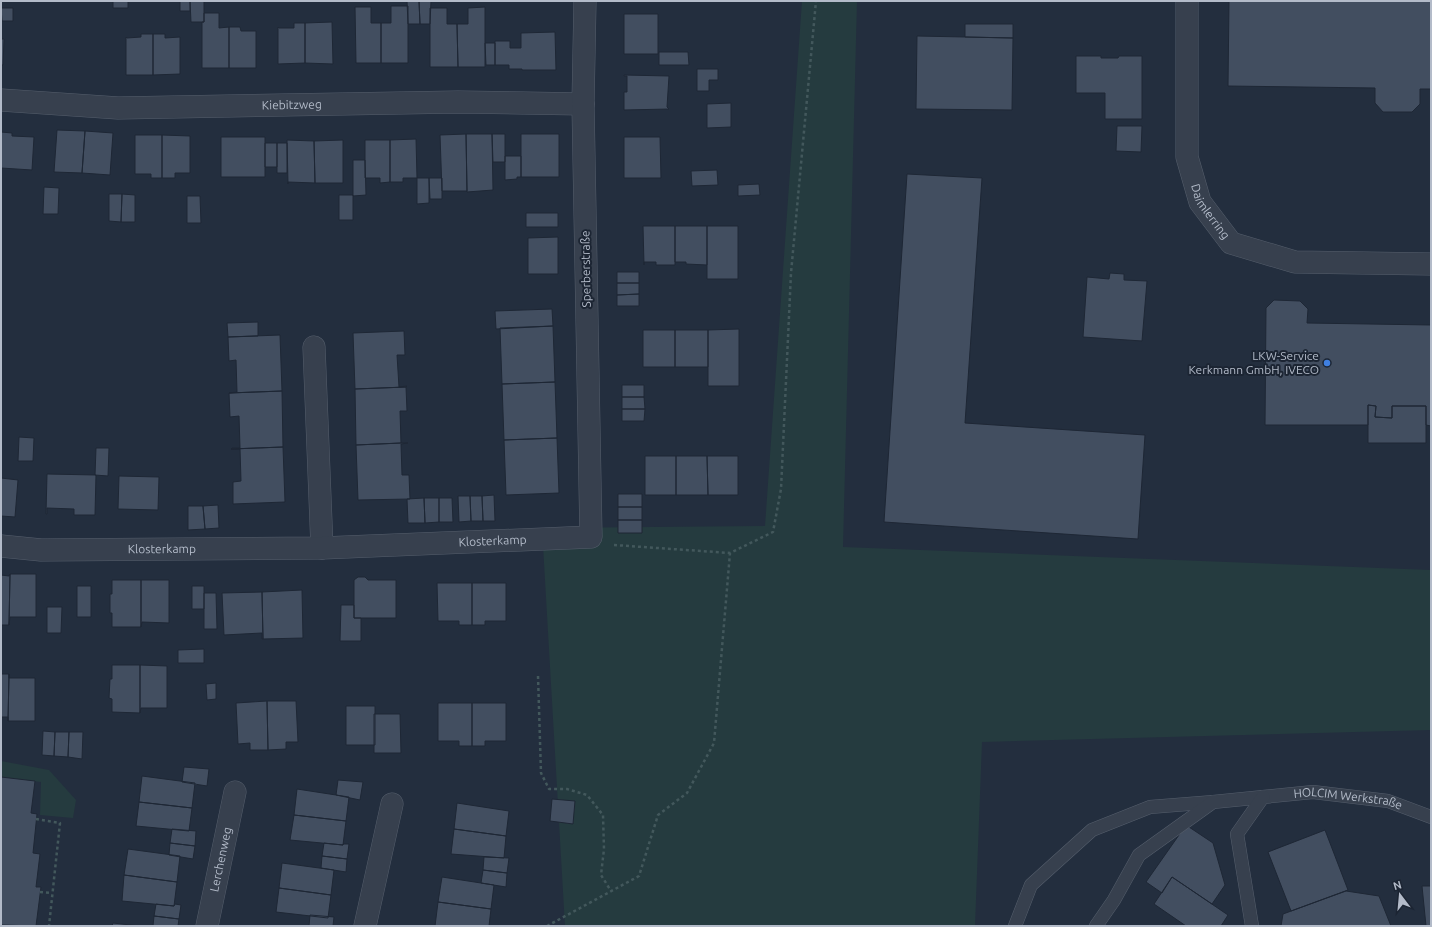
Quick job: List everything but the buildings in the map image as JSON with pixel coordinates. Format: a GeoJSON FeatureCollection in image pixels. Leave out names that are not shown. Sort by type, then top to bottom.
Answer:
{"type":"FeatureCollection","features":[{"type":"Feature","properties":{"kind":"street","name":"Sperberstraße"},"geometry":{"type":"LineString","coordinates":[[585,1],[583,104],[591,537]]}},
{"type":"Feature","properties":{"kind":"street","name":"Daimlerring"},"geometry":{"type":"LineString","coordinates":[[1187,1],[1187,157],[1200,202],[1231,243],[1295,262],[1431,264]]}},
{"type":"Feature","properties":{"kind":"street","name":"Kiebitzweg"},"geometry":{"type":"LineString","coordinates":[[1,100],[118,108],[458,102],[583,104]]}},
{"type":"Feature","properties":{"kind":"street"},"geometry":{"type":"LineString","coordinates":[[314,347],[322,548]]}},
{"type":"Feature","properties":{"kind":"street","name":"Klosterkamp"},"geometry":{"type":"LineString","coordinates":[[1,546],[41,550],[322,548],[591,537]]}},
{"type":"Feature","properties":{"kind":"street","name":"Lerchenweg"},"geometry":{"type":"LineString","coordinates":[[207,926],[235,792]]}},
{"type":"Feature","properties":{"kind":"street"},"geometry":{"type":"LineString","coordinates":[[365,926],[392,804]]}},
{"type":"Feature","properties":{"kind":"lane","name":"HOLCIM Werkstraße"},"geometry":{"type":"LineString","coordinates":[[1015,926],[1031,885],[1092,830],[1150,807],[1313,792],[1388,801],[1431,817]]}},
{"type":"Feature","properties":{"kind":"lane"},"geometry":{"type":"LineString","coordinates":[[1252,926],[1237,834],[1263,797]]}},
{"type":"Feature","properties":{"kind":"lane"},"geometry":{"type":"LineString","coordinates":[[1096,926],[1114,900],[1140,855],[1213,802]]}},
{"type":"Feature","properties":{"kind":"path"},"geometry":{"type":"LineString","coordinates":[[591,537],[610,545],[730,553],[773,532],[781,488],[791,273],[816,1]]}},
{"type":"Feature","properties":{"kind":"path"},"geometry":{"type":"LineString","coordinates":[[547,926],[639,876],[658,815],[687,793],[714,744],[730,553]]}},
{"type":"Feature","properties":{"kind":"path"},"geometry":{"type":"LineString","coordinates":[[538,676],[541,772],[549,789],[567,789],[588,795],[603,815],[604,849],[601,875],[612,891]]}},
{"type":"Feature","properties":{"kind":"path"},"geometry":{"type":"LineString","coordinates":[[36,818],[60,823],[49,926]]}},
{"type":"Feature","properties":{"kind":"path"},"geometry":{"type":"LineString","coordinates":[[40,892],[52,893]]}},
{"type":"Feature","properties":{"kind":"green space"},"geometry":{"type":"Polygon","coordinates":[[[802,1],[857,1],[843,547],[1431,570],[1431,730],[982,742],[975,926],[565,926],[542,528],[765,526],[802,1]]]}},
{"type":"Feature","properties":{"kind":"green space"},"geometry":{"type":"Polygon","coordinates":[[[1,761],[49,770],[76,800],[73,818],[40,815],[41,782],[1,777],[1,761]]]}},
{"type":"Feature","properties":{"kind":"place","name":"LKW-Service Kerkmann GmbH, IVECO"},"geometry":{"type":"Point","coordinates":[1327,363]}}]}
